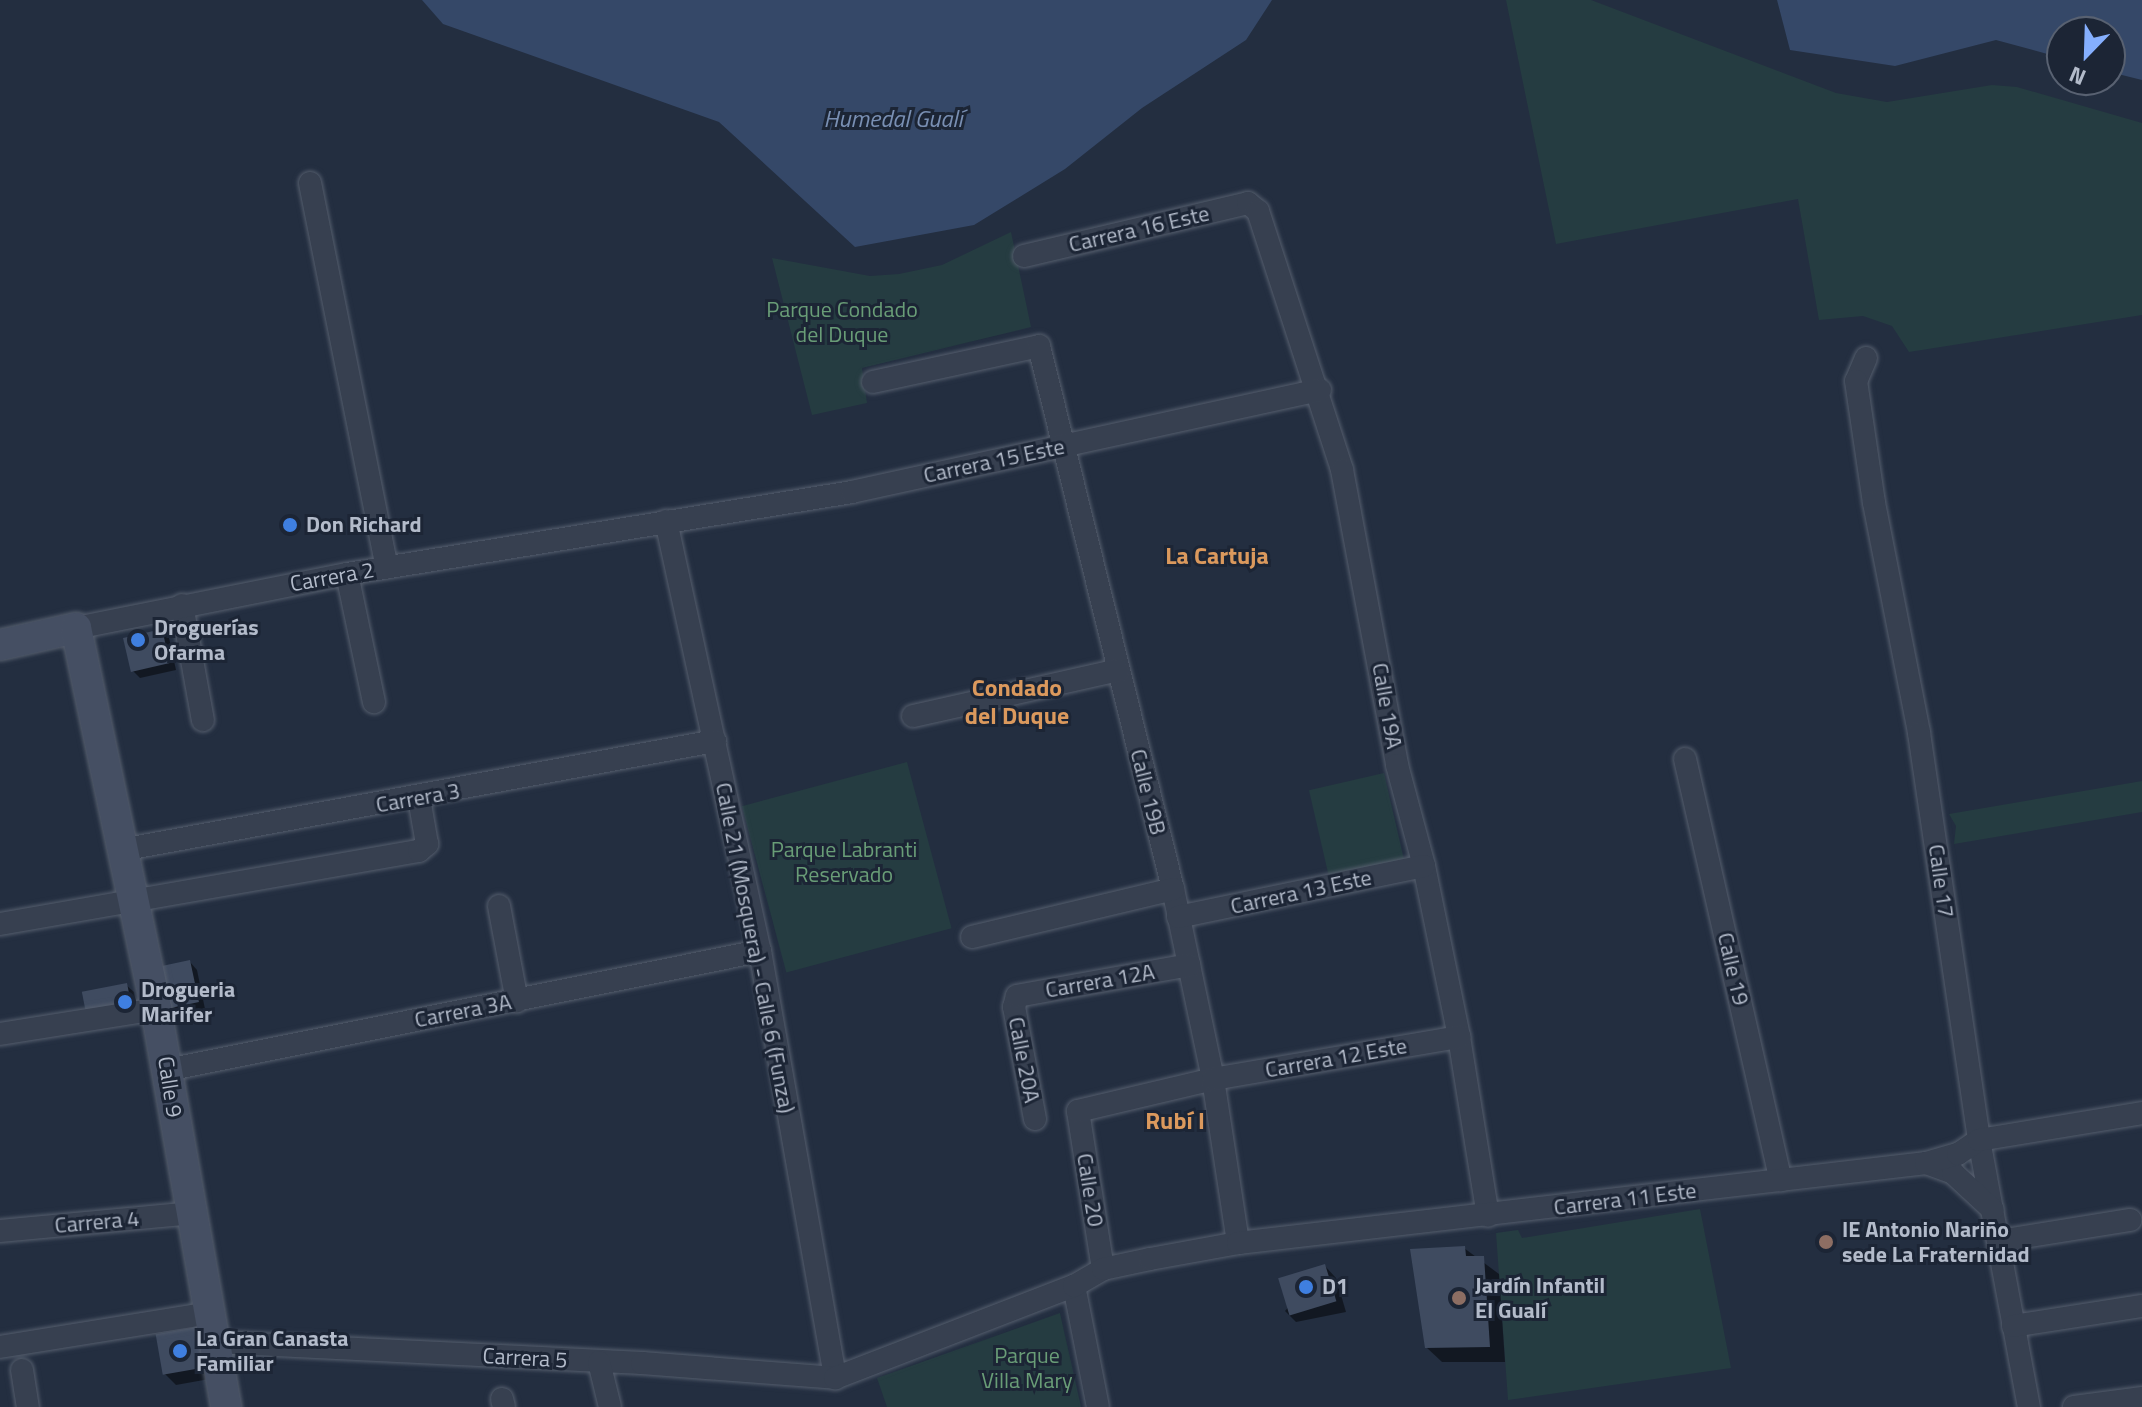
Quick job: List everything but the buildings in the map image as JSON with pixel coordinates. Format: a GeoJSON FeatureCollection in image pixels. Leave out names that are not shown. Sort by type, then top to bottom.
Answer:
{"type":"FeatureCollection","features":[{"type":"Feature","properties":{"kind":"main road","name":"Carrera 2"},"geometry":{"type":"LineString","coordinates":[[0,645],[76,628]]}},
{"type":"Feature","properties":{"kind":"main road","name":"Calle 9"},"geometry":{"type":"LineString","coordinates":[[76,628],[156,1009],[226,1407]]}},
{"type":"Feature","properties":{"kind":"street"},"geometry":{"type":"LineString","coordinates":[[310,183],[387,567]]}},
{"type":"Feature","properties":{"kind":"street","name":"Carrera 16 Este"},"geometry":{"type":"LineString","coordinates":[[1024,256],[1254,205]]}},
{"type":"Feature","properties":{"kind":"street","name":"Calle 19A"},"geometry":{"type":"LineString","coordinates":[[1254,205],[1320,390],[1360,553],[1397,765],[1424,866],[1459,1037],[1488,1216]]}},
{"type":"Feature","properties":{"kind":"street","name":"Calle 19B"},"geometry":{"type":"LineString","coordinates":[[873,382],[1039,346],[1061,446],[1173,889],[1213,1079],[1238,1243]]}},
{"type":"Feature","properties":{"kind":"street","name":"Calle 17"},"geometry":{"type":"LineString","coordinates":[[1866,358],[1856,381],[1866,449],[1919,733],[1979,1140],[2029,1407]]}},
{"type":"Feature","properties":{"kind":"street","name":"Carrera 15 Este"},"geometry":{"type":"LineString","coordinates":[[666,521],[852,492],[1320,390]]}},
{"type":"Feature","properties":{"kind":"street","name":"Carrera 2"},"geometry":{"type":"LineString","coordinates":[[76,628],[347,574],[666,521]]}},
{"type":"Feature","properties":{"kind":"street","name":"Calle 21 (Mosquera) - Calle 6 (Funza)"},"geometry":{"type":"LineString","coordinates":[[666,521],[760,951],[835,1378]]}},
{"type":"Feature","properties":{"kind":"street"},"geometry":{"type":"LineString","coordinates":[[347,574],[374,702]]}},
{"type":"Feature","properties":{"kind":"street"},"geometry":{"type":"LineString","coordinates":[[182,605],[203,720]]}},
{"type":"Feature","properties":{"kind":"street"},"geometry":{"type":"LineString","coordinates":[[913,716],[1118,670]]}},
{"type":"Feature","properties":{"kind":"street","name":"Carrera 3"},"geometry":{"type":"LineString","coordinates":[[121,850],[419,798],[715,741]]}},
{"type":"Feature","properties":{"kind":"street","name":"Calle 19"},"geometry":{"type":"LineString","coordinates":[[1685,759],[1781,1180]]}},
{"type":"Feature","properties":{"kind":"street"},"geometry":{"type":"LineString","coordinates":[[0,924],[425,849],[419,798]]}},
{"type":"Feature","properties":{"kind":"street","name":"Carrera 13 Este"},"geometry":{"type":"LineString","coordinates":[[1178,917],[1424,866]]}},
{"type":"Feature","properties":{"kind":"street"},"geometry":{"type":"LineString","coordinates":[[972,937],[1173,889]]}},
{"type":"Feature","properties":{"kind":"street"},"geometry":{"type":"LineString","coordinates":[[499,906],[517,1001]]}},
{"type":"Feature","properties":{"kind":"street","name":"Carrera 3A"},"geometry":{"type":"LineString","coordinates":[[167,1070],[760,951]]}},
{"type":"Feature","properties":{"kind":"street","name":"Carrera 12A"},"geometry":{"type":"LineString","coordinates":[[1014,1001],[1017,996],[1189,965]]}},
{"type":"Feature","properties":{"kind":"street","name":"Calle 20A"},"geometry":{"type":"LineString","coordinates":[[1014,1001],[1035,1119]]}},
{"type":"Feature","properties":{"kind":"street"},"geometry":{"type":"LineString","coordinates":[[0,1034],[156,1009]]}},
{"type":"Feature","properties":{"kind":"street","name":"Carrera 12 Este"},"geometry":{"type":"LineString","coordinates":[[1078,1111],[1213,1079],[1459,1037]]}},
{"type":"Feature","properties":{"kind":"street","name":"Calle 20"},"geometry":{"type":"LineString","coordinates":[[1078,1111],[1103,1269]]}},
{"type":"Feature","properties":{"kind":"street","name":"Carrera 11 Este"},"geometry":{"type":"LineString","coordinates":[[1103,1269],[1238,1243],[1926,1163],[1958,1154],[1979,1140],[2142,1113]]}},
{"type":"Feature","properties":{"kind":"street"},"geometry":{"type":"LineString","coordinates":[[1926,1163],[1953,1173],[1993,1211]]}},
{"type":"Feature","properties":{"kind":"street","name":"Carrera 4"},"geometry":{"type":"LineString","coordinates":[[0,1231],[193,1213]]}},
{"type":"Feature","properties":{"kind":"street"},"geometry":{"type":"LineString","coordinates":[[1999,1241],[2130,1220]]}},
{"type":"Feature","properties":{"kind":"street"},"geometry":{"type":"LineString","coordinates":[[835,1378],[1074,1286],[1103,1269]]}},
{"type":"Feature","properties":{"kind":"street"},"geometry":{"type":"LineString","coordinates":[[1074,1286],[1098,1407]]}},
{"type":"Feature","properties":{"kind":"street"},"geometry":{"type":"LineString","coordinates":[[2013,1326],[2140,1306]]}},
{"type":"Feature","properties":{"kind":"street"},"geometry":{"type":"LineString","coordinates":[[0,1347],[209,1313]]}},
{"type":"Feature","properties":{"kind":"street","name":"Carrera 5"},"geometry":{"type":"LineString","coordinates":[[215,1342],[835,1378]]}},
{"type":"Feature","properties":{"kind":"street"},"geometry":{"type":"LineString","coordinates":[[599,1362],[610,1407]]}},
{"type":"Feature","properties":{"kind":"street"},"geometry":{"type":"LineString","coordinates":[[22,1370],[28,1407]]}},
{"type":"Feature","properties":{"kind":"street"},"geometry":{"type":"LineString","coordinates":[[2074,1407],[2116,1404],[2142,1398]]}},
{"type":"Feature","properties":{"kind":"green space"},"geometry":{"type":"Polygon","coordinates":[[[1506,0],[1591,0],[1836,93],[1887,102],[1992,85],[2017,87],[2142,123],[2142,315],[1909,352],[1892,326],[1863,316],[1819,320],[1798,199],[1556,244],[1506,0]]]}},
{"type":"Feature","properties":{"kind":"green space","name":"Parque Condado del Duque"},"geometry":{"type":"Polygon","coordinates":[[[1011,232],[1031,327],[862,368],[867,403],[812,415],[772,258],[870,276],[899,274],[942,265],[1011,232]]]}},
{"type":"Feature","properties":{"kind":"green space","name":"Parque Labranti Reservado"},"geometry":{"type":"Polygon","coordinates":[[[907,762],[952,928],[786,972],[742,806],[907,762]]]}},
{"type":"Feature","properties":{"kind":"green space"},"geometry":{"type":"Polygon","coordinates":[[[1384,773],[1404,862],[1329,879],[1309,790],[1384,773]]]}},
{"type":"Feature","properties":{"kind":"green space"},"geometry":{"type":"Polygon","coordinates":[[[2142,781],[2142,812],[1954,844],[1956,826],[1949,814],[2142,781]]]}},
{"type":"Feature","properties":{"kind":"green space"},"geometry":{"type":"Polygon","coordinates":[[[1700,1209],[1731,1368],[1508,1400],[1496,1233],[1518,1230],[1522,1238],[1700,1209]]]}},
{"type":"Feature","properties":{"kind":"green space","name":"Parque Villa Mary"},"geometry":{"type":"Polygon","coordinates":[[[1060,1313],[1081,1407],[887,1407],[877,1378],[1060,1313]]]}},
{"type":"Feature","properties":{"kind":"water","name":"Humedal Gualí"},"geometry":{"type":"Polygon","coordinates":[[[422,0],[1272,0],[1246,40],[1142,108],[1065,169],[974,225],[855,247],[719,122],[443,24],[422,0]]]}},
{"type":"Feature","properties":{"kind":"water"},"geometry":{"type":"Polygon","coordinates":[[[1777,0],[2142,0],[2142,80],[2126,76],[2126,16],[2046,16],[2046,54],[1996,40],[1895,66],[1790,50],[1777,0]]]}},
{"type":"Feature","properties":{"kind":"place","name":"Don Richard"},"geometry":{"type":"Point","coordinates":[290,525]}},
{"type":"Feature","properties":{"kind":"place","name":"Droguerías Ofarma"},"geometry":{"type":"Point","coordinates":[138,640]}},
{"type":"Feature","properties":{"kind":"place","name":"Drogueria Marifer"},"geometry":{"type":"Point","coordinates":[125,1002]}},
{"type":"Feature","properties":{"kind":"place","name":"IE Antonio Nariño sede La Fraternidad"},"geometry":{"type":"Point","coordinates":[1826,1242]}},
{"type":"Feature","properties":{"kind":"place","name":"D1"},"geometry":{"type":"Point","coordinates":[1306,1287]}},
{"type":"Feature","properties":{"kind":"place","name":"Jardín Infantil El Gualí"},"geometry":{"type":"Point","coordinates":[1459,1298]}},
{"type":"Feature","properties":{"kind":"place","name":"La Gran Canasta Familiar"},"geometry":{"type":"Point","coordinates":[180,1351]}},
{"type":"Feature","properties":{"kind":"district","name":"La Cartuja"},"geometry":{"type":"Point","coordinates":[1217,556]}},
{"type":"Feature","properties":{"kind":"district","name":"Condado del Duque"},"geometry":{"type":"Point","coordinates":[1017,702]}},
{"type":"Feature","properties":{"kind":"district","name":"Rubí I"},"geometry":{"type":"Point","coordinates":[1175,1121]}}]}
